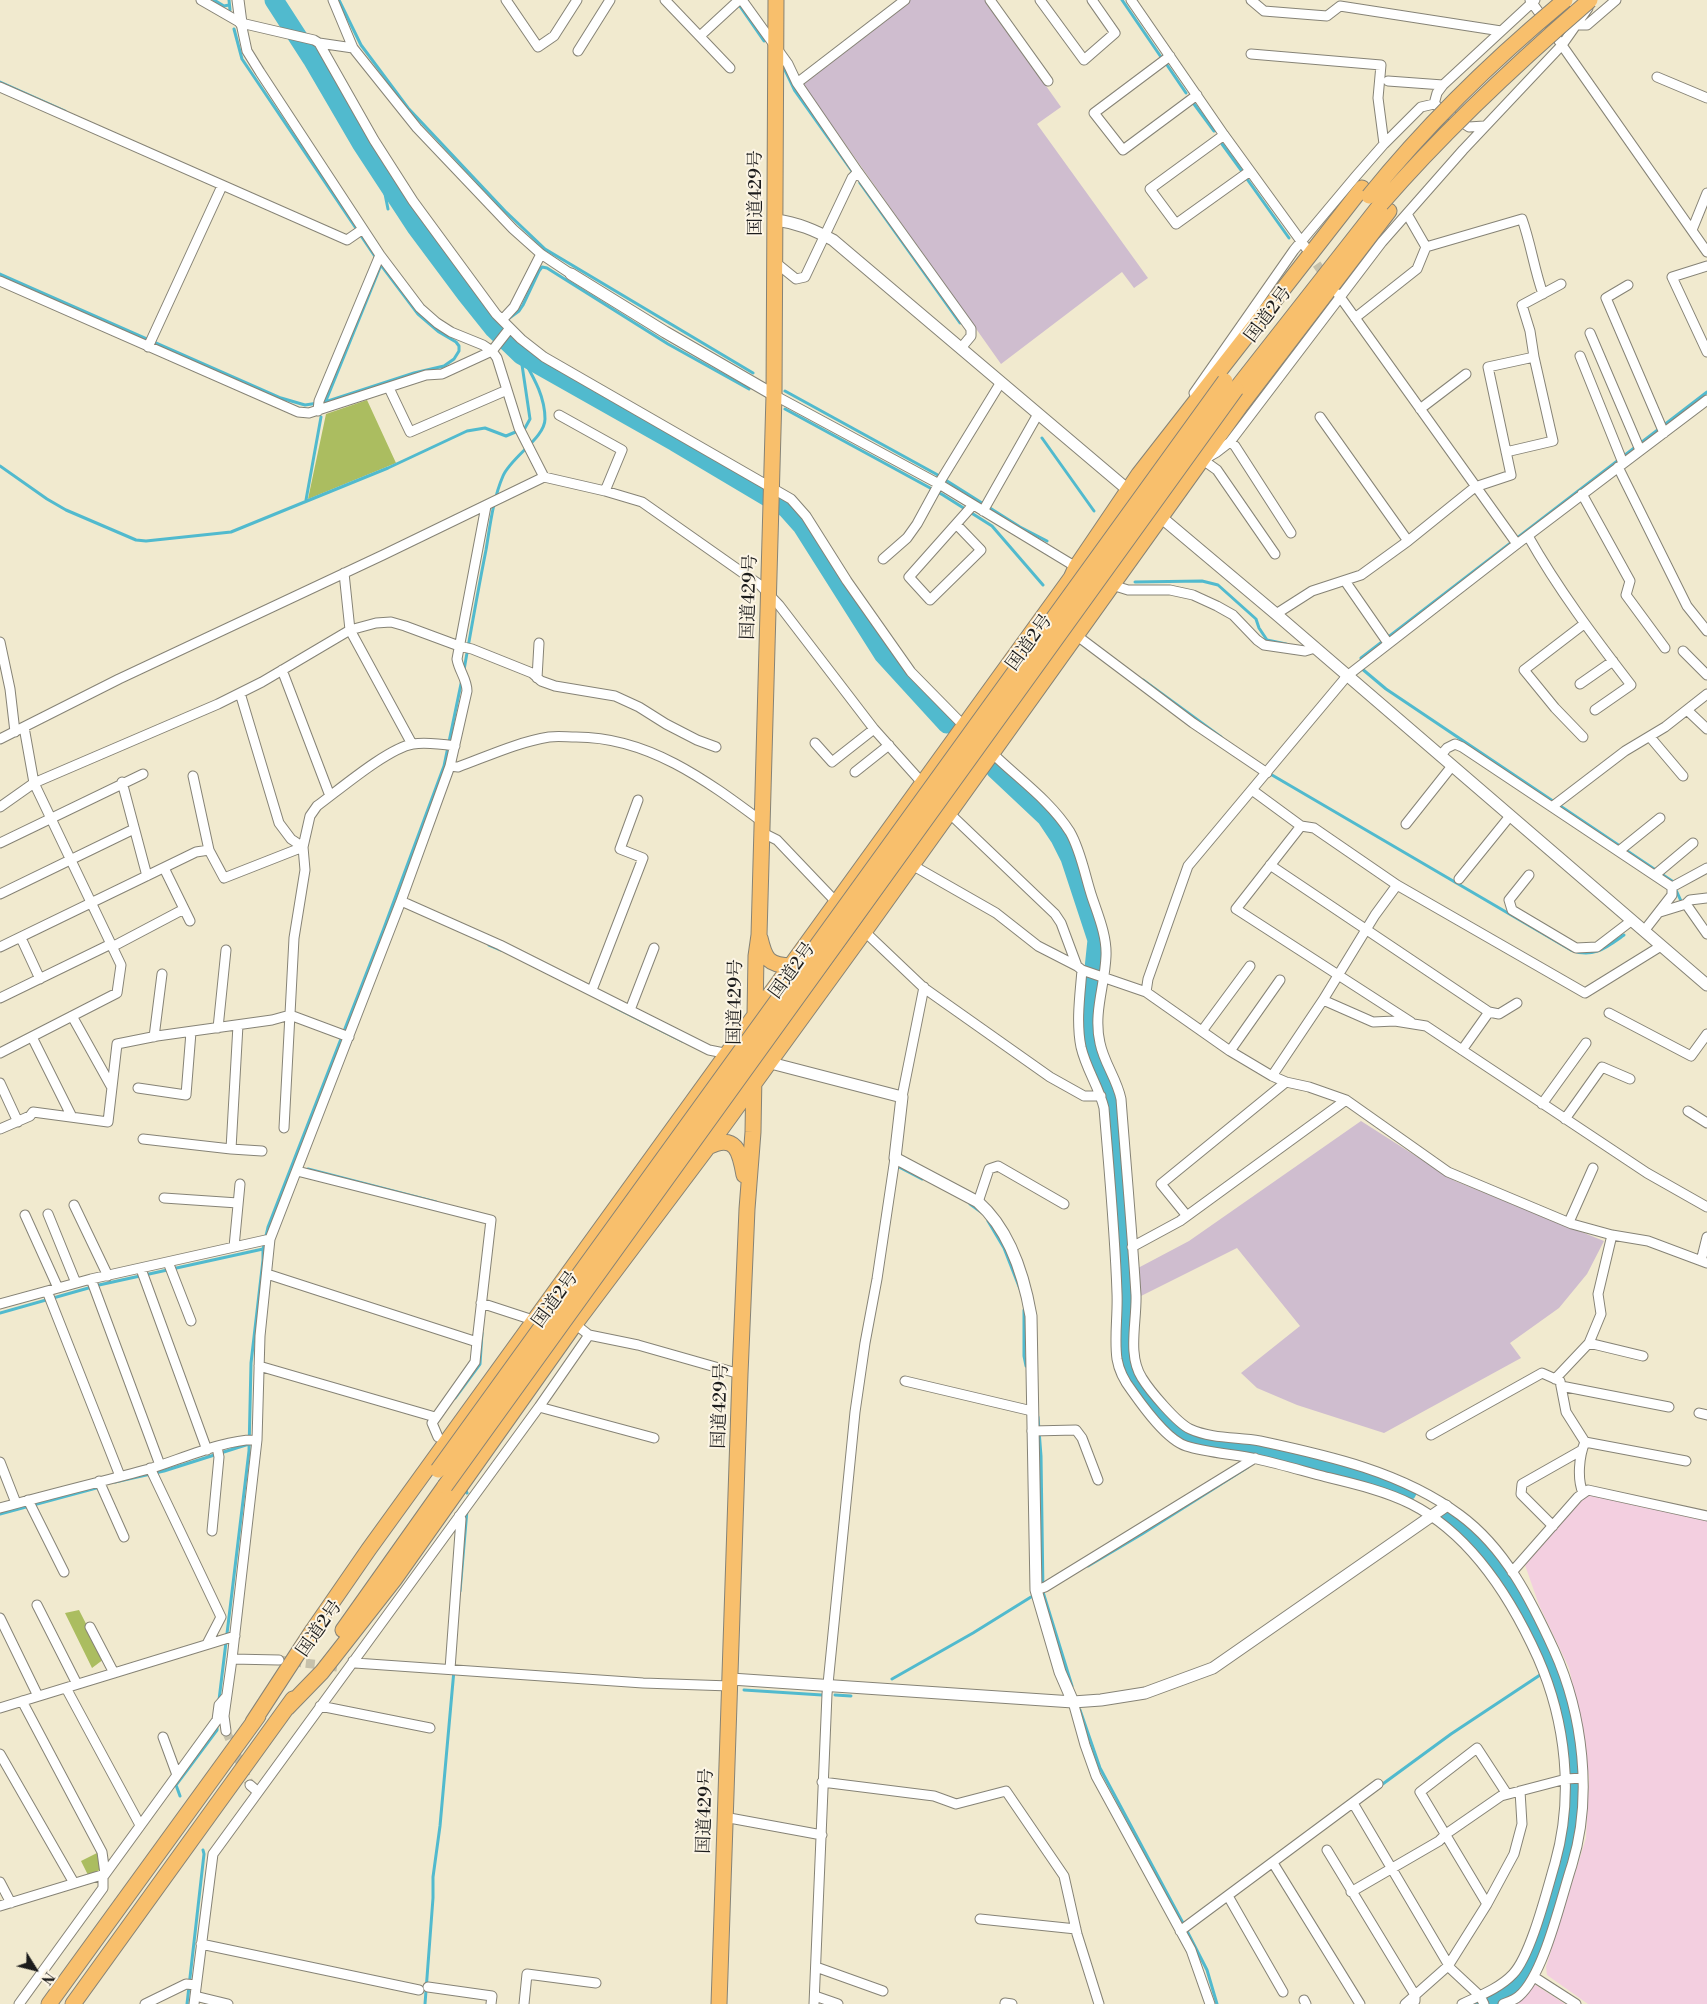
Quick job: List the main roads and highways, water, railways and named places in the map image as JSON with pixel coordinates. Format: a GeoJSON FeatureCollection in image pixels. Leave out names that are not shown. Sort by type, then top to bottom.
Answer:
{"type":"FeatureCollection","features":[{"type":"Feature","properties":{"kind":"highway","name":"国道429号"},"geometry":{"type":"LineString","coordinates":[[719,2004],[740,1374],[757,1064],[754,1016],[756,956],[759,934],[774,395],[776,0]]}},
{"type":"Feature","properties":{"kind":"highway"},"geometry":{"type":"LineString","coordinates":[[711,1076],[721,1066],[731,1062],[740,1063],[750,1068],[778,1048],[864,932],[1112,584],[1203,460],[1375,200],[1425,117],[1498,47],[1554,0]]}},
{"type":"Feature","properties":{"kind":"highway","name":"国道2号"},"geometry":{"type":"LineString","coordinates":[[1375,200],[1399,159],[1431,124],[1517,42],[1565,0]]}},
{"type":"Feature","properties":{"kind":"highway","name":"国道2号"},"geometry":{"type":"LineString","coordinates":[[73,2004],[288,1708],[1231,385],[1310,268],[1375,200],[1511,69],[1590,0]]}},
{"type":"Feature","properties":{"kind":"highway"},"geometry":{"type":"LineString","coordinates":[[253,1722],[369,1549],[1070,578],[1076,566],[1139,474],[1375,200]]}},
{"type":"Feature","properties":{"kind":"highway","name":"国道2号"},"geometry":{"type":"LineString","coordinates":[[49,2004],[253,1722],[1231,385]]}},
{"type":"Feature","properties":{"kind":"highway"},"geometry":{"type":"LineString","coordinates":[[759,934],[764,956],[768,960],[781,966],[791,966]]}},
{"type":"Feature","properties":{"kind":"highway"},"geometry":{"type":"LineString","coordinates":[[288,1708],[322,1672],[394,1580],[575,1324],[708,1147],[757,1064],[757,1050],[764,1054],[771,1053],[778,1048]]}},
{"type":"Feature","properties":{"kind":"highway"},"geometry":{"type":"LineString","coordinates":[[708,1147],[719,1142],[729,1142],[735,1146],[740,1153],[749,1188]]}},
{"type":"Feature","properties":{"kind":"waterway"},"geometry":{"type":"LineString","coordinates":[[214,0],[224,6],[229,5]]}},
{"type":"Feature","properties":{"kind":"waterway"},"geometry":{"type":"LineString","coordinates":[[229,0],[230,10]]}},
{"type":"Feature","properties":{"kind":"waterway"},"geometry":{"type":"LineString","coordinates":[[274,0],[312,59],[361,143],[416,227],[494,329],[521,355],[675,442],[786,508],[802,526],[883,654],[947,724]]}},
{"type":"Feature","properties":{"kind":"waterway"},"geometry":{"type":"LineString","coordinates":[[339,0],[361,45],[408,108],[505,211],[545,249],[753,373]]}},
{"type":"Feature","properties":{"kind":"waterway"},"geometry":{"type":"LineString","coordinates":[[1122,0],[1161,57]]}},
{"type":"Feature","properties":{"kind":"waterway"},"geometry":{"type":"LineString","coordinates":[[737,2],[764,41]]}},
{"type":"Feature","properties":{"kind":"waterway"},"geometry":{"type":"LineString","coordinates":[[234,29],[242,59],[376,258]]}},
{"type":"Feature","properties":{"kind":"waterway"},"geometry":{"type":"LineString","coordinates":[[1167,65],[1186,93]]}},
{"type":"Feature","properties":{"kind":"waterway"},"geometry":{"type":"LineString","coordinates":[[785,70],[795,91],[854,174]]}},
{"type":"Feature","properties":{"kind":"waterway"},"geometry":{"type":"LineString","coordinates":[[0,82],[65,111]]}},
{"type":"Feature","properties":{"kind":"waterway"},"geometry":{"type":"LineString","coordinates":[[1194,104],[1214,131]]}},
{"type":"Feature","properties":{"kind":"waterway"},"geometry":{"type":"LineString","coordinates":[[1222,144],[1241,170]]}},
{"type":"Feature","properties":{"kind":"waterway"},"geometry":{"type":"LineString","coordinates":[[1247,179],[1289,238]]}},
{"type":"Feature","properties":{"kind":"waterway"},"geometry":{"type":"LineString","coordinates":[[860,183],[960,323]]}},
{"type":"Feature","properties":{"kind":"waterway"},"geometry":{"type":"LineString","coordinates":[[388,209],[385,194],[390,188]]}},
{"type":"Feature","properties":{"kind":"waterway"},"geometry":{"type":"LineString","coordinates":[[0,274],[281,398],[305,405],[325,402],[414,373],[444,366],[454,359],[459,351],[459,346],[456,342],[439,332],[418,314],[381,265],[382,263]]}},
{"type":"Feature","properties":{"kind":"waterway"},"geometry":{"type":"LineString","coordinates":[[325,403],[381,265]]}},
{"type":"Feature","properties":{"kind":"waterway"},"geometry":{"type":"LineString","coordinates":[[508,319],[519,311],[523,305],[542,267],[547,268],[668,344],[749,389]]}},
{"type":"Feature","properties":{"kind":"waterway"},"geometry":{"type":"LineString","coordinates":[[494,329],[503,322]]}},
{"type":"Feature","properties":{"kind":"waterway"},"geometry":{"type":"LineString","coordinates":[[464,670],[497,494],[507,469],[534,440],[544,426],[543,402],[521,355]]}},
{"type":"Feature","properties":{"kind":"waterway"},"geometry":{"type":"LineString","coordinates":[[0,466],[66,510],[136,540],[146,541],[231,532],[388,468],[467,431],[485,428],[506,436],[525,428],[530,419],[521,358]]}},
{"type":"Feature","properties":{"kind":"waterway"},"geometry":{"type":"LineString","coordinates":[[785,391],[936,474],[1020,527],[1047,541]]}},
{"type":"Feature","properties":{"kind":"waterway"},"geometry":{"type":"LineString","coordinates":[[1361,658],[1707,392]]}},
{"type":"Feature","properties":{"kind":"waterway"},"geometry":{"type":"LineString","coordinates":[[785,409],[943,495],[992,526],[1043,585]]}},
{"type":"Feature","properties":{"kind":"waterway"},"geometry":{"type":"LineString","coordinates":[[306,500],[321,417]]}},
{"type":"Feature","properties":{"kind":"waterway"},"geometry":{"type":"LineString","coordinates":[[1042,438],[1094,511]]}},
{"type":"Feature","properties":{"kind":"waterway"},"geometry":{"type":"LineString","coordinates":[[1135,582],[1202,581],[1218,585],[1256,619],[1259,628],[1267,640],[1286,644]]}},
{"type":"Feature","properties":{"kind":"waterway"},"geometry":{"type":"LineString","coordinates":[[1361,668],[1386,689],[1672,881]]}},
{"type":"Feature","properties":{"kind":"waterway"},"geometry":{"type":"LineString","coordinates":[[219,1700],[249,1451],[251,1363],[263,1249],[268,1227],[384,928],[444,766],[462,679]]}},
{"type":"Feature","properties":{"kind":"waterway"},"geometry":{"type":"LineString","coordinates":[[1143,680],[1221,737]]}},
{"type":"Feature","properties":{"kind":"waterway"},"geometry":{"type":"LineString","coordinates":[[995,769],[1046,817],[1060,838],[1070,858],[1097,940],[1088,1026],[1089,1040],[1112,1097],[1128,1286],[1126,1361],[1133,1377],[1169,1423],[1183,1435],[1202,1441],[1261,1451],[1350,1473],[1407,1492]]}},
{"type":"Feature","properties":{"kind":"waterway"},"geometry":{"type":"LineString","coordinates":[[1272,775],[1571,950],[1586,953],[1593,952],[1606,947],[1624,935]]}},
{"type":"Feature","properties":{"kind":"waterway"},"geometry":{"type":"LineString","coordinates":[[1676,890],[1681,901]]}},
{"type":"Feature","properties":{"kind":"waterway"},"geometry":{"type":"LineString","coordinates":[[489,945],[501,950]]}},
{"type":"Feature","properties":{"kind":"waterway"},"geometry":{"type":"LineString","coordinates":[[612,1006],[682,1041]]}},
{"type":"Feature","properties":{"kind":"waterway"},"geometry":{"type":"LineString","coordinates":[[899,1167],[922,1179]]}},
{"type":"Feature","properties":{"kind":"waterway"},"geometry":{"type":"LineString","coordinates":[[308,1169],[436,1202]]}},
{"type":"Feature","properties":{"kind":"waterway"},"geometry":{"type":"LineString","coordinates":[[970,1204],[981,1212]]}},
{"type":"Feature","properties":{"kind":"waterway"},"geometry":{"type":"LineString","coordinates":[[988,1221],[1004,1248],[1020,1289]]}},
{"type":"Feature","properties":{"kind":"waterway"},"geometry":{"type":"LineString","coordinates":[[0,1313],[99,1285],[263,1249]]}},
{"type":"Feature","properties":{"kind":"waterway"},"geometry":{"type":"LineString","coordinates":[[1024,1310],[1024,1356],[1026,1366]]}},
{"type":"Feature","properties":{"kind":"waterway"},"geometry":{"type":"LineString","coordinates":[[455,1398],[480,1364],[482,1333]]}},
{"type":"Feature","properties":{"kind":"waterway"},"geometry":{"type":"LineString","coordinates":[[1038,1417],[1041,1456],[1043,1592],[1072,1686]]}},
{"type":"Feature","properties":{"kind":"waterway"},"geometry":{"type":"LineString","coordinates":[[115,1482],[164,1471],[249,1444]]}},
{"type":"Feature","properties":{"kind":"waterway"},"geometry":{"type":"LineString","coordinates":[[1088,1566],[1248,1467]]}},
{"type":"Feature","properties":{"kind":"waterway"},"geometry":{"type":"LineString","coordinates":[[0,1514],[100,1487]]}},
{"type":"Feature","properties":{"kind":"waterway"},"geometry":{"type":"LineString","coordinates":[[460,1591],[467,1510]]}},
{"type":"Feature","properties":{"kind":"waterway"},"geometry":{"type":"LineString","coordinates":[[1445,1516],[1470,1536],[1495,1564],[1524,1610],[1541,1642],[1555,1674],[1566,1712],[1576,1785],[1575,1812],[1570,1845],[1534,1959],[1520,1982],[1505,1993],[1481,2004]]}},
{"type":"Feature","properties":{"kind":"waterway"},"geometry":{"type":"LineString","coordinates":[[892,1679],[973,1633],[1031,1597]]}},
{"type":"Feature","properties":{"kind":"waterway"},"geometry":{"type":"LineString","coordinates":[[425,2004],[433,1877],[440,1826],[454,1670]]}},
{"type":"Feature","properties":{"kind":"waterway"},"geometry":{"type":"LineString","coordinates":[[1380,1786],[1451,1734],[1540,1675]]}},
{"type":"Feature","properties":{"kind":"waterway"},"geometry":{"type":"LineString","coordinates":[[744,1690],[822,1695]]}},
{"type":"Feature","properties":{"kind":"waterway"},"geometry":{"type":"LineString","coordinates":[[835,1695],[851,1696]]}},
{"type":"Feature","properties":{"kind":"waterway"},"geometry":{"type":"LineString","coordinates":[[1080,1710],[1100,1768],[1184,1925]]}},
{"type":"Feature","properties":{"kind":"waterway"},"geometry":{"type":"LineString","coordinates":[[180,1796],[176,1785],[217,1730],[217,1724]]}},
{"type":"Feature","properties":{"kind":"waterway"},"geometry":{"type":"LineString","coordinates":[[187,2004],[203,1850]]}},
{"type":"Feature","properties":{"kind":"waterway"},"geometry":{"type":"LineString","coordinates":[[1186,1929],[1207,1970],[1217,2004]]}},
{"type":"Feature","properties":{"kind":"tunnel"},"geometry":{"type":"LineString","coordinates":[[1309,253],[1327,279]]}},
{"type":"Feature","properties":{"kind":"tunnel"},"geometry":{"type":"LineString","coordinates":[[279,1660],[337,1667]]}},
{"type":"Feature","properties":{"kind":"tunnel"},"geometry":{"type":"LineString","coordinates":[[226,1731],[250,1785]]}}]}
